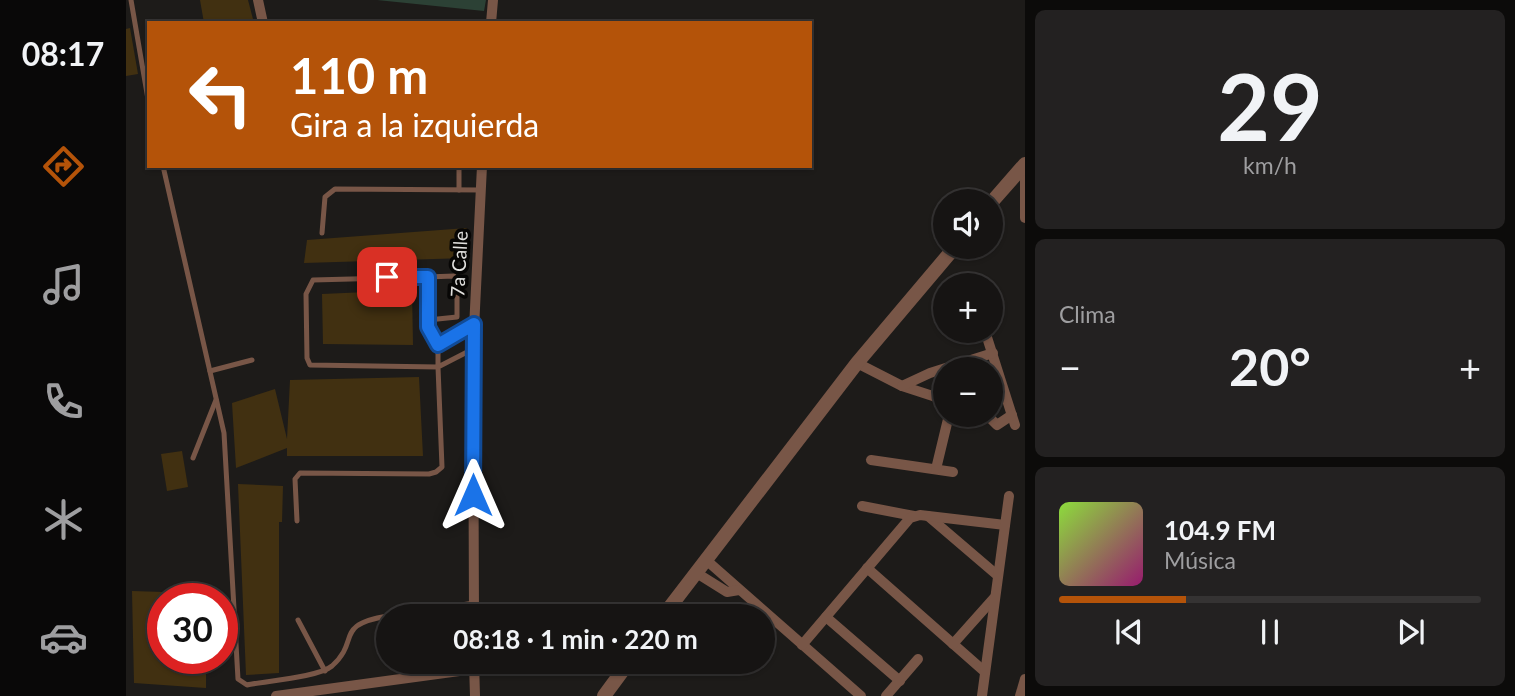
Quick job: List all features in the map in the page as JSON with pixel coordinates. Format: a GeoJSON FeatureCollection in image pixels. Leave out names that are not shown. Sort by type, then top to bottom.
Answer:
{"type":"FeatureCollection","features":[{"type":"Feature","properties":{"kind":"street"},"geometry":{"type":"LineString","coordinates":[[258,0],[263,21]]}},
{"type":"Feature","properties":{"kind":"street"},"geometry":{"type":"LineString","coordinates":[[490,20],[493,0]]}},
{"type":"Feature","properties":{"kind":"street"},"geometry":{"type":"LineString","coordinates":[[1003,189],[1025,164]]}},
{"type":"Feature","properties":{"kind":"street"},"geometry":{"type":"LineString","coordinates":[[1025,164],[1025,218]]}},
{"type":"Feature","properties":{"kind":"street","name":"7a Calle"},"geometry":{"type":"LineString","coordinates":[[474,603],[473,349],[482,168]]}},
{"type":"Feature","properties":{"kind":"street"},"geometry":{"type":"LineString","coordinates":[[672,604],[857,363],[945,259]]}},
{"type":"Feature","properties":{"kind":"street"},"geometry":{"type":"LineString","coordinates":[[989,343],[1013,420],[1003,423]]}},
{"type":"Feature","properties":{"kind":"street"},"geometry":{"type":"LineString","coordinates":[[902,386],[930,373],[993,353]]}},
{"type":"Feature","properties":{"kind":"street"},"geometry":{"type":"LineString","coordinates":[[857,363],[902,386],[933,396]]}},
{"type":"Feature","properties":{"kind":"street"},"geometry":{"type":"LineString","coordinates":[[1003,405],[1008,402]]}},
{"type":"Feature","properties":{"kind":"street"},"geometry":{"type":"LineString","coordinates":[[936,469],[946,427]]}},
{"type":"Feature","properties":{"kind":"street"},"geometry":{"type":"LineString","coordinates":[[871,460],[953,472]]}},
{"type":"Feature","properties":{"kind":"street"},"geometry":{"type":"LineString","coordinates":[[982,696],[1009,496]]}},
{"type":"Feature","properties":{"kind":"street"},"geometry":{"type":"LineString","coordinates":[[862,506],[914,516],[1005,525]]}},
{"type":"Feature","properties":{"kind":"street"},"geometry":{"type":"LineString","coordinates":[[802,645],[914,516]]}},
{"type":"Feature","properties":{"kind":"street"},"geometry":{"type":"LineString","coordinates":[[928,516],[997,575]]}},
{"type":"Feature","properties":{"kind":"street"},"geometry":{"type":"LineString","coordinates":[[705,559],[860,696]]}},
{"type":"Feature","properties":{"kind":"street"},"geometry":{"type":"LineString","coordinates":[[867,568],[985,672]]}},
{"type":"Feature","properties":{"kind":"street"},"geometry":{"type":"LineString","coordinates":[[695,572],[727,592],[739,590]]}},
{"type":"Feature","properties":{"kind":"street"},"geometry":{"type":"LineString","coordinates":[[953,643],[994,598]]}},
{"type":"Feature","properties":{"kind":"street"},"geometry":{"type":"LineString","coordinates":[[826,617],[900,681]]}},
{"type":"Feature","properties":{"kind":"street"},"geometry":{"type":"LineString","coordinates":[[886,696],[918,659]]}},
{"type":"Feature","properties":{"kind":"street"},"geometry":{"type":"LineString","coordinates":[[276,696],[417,674]]}},
{"type":"Feature","properties":{"kind":"street"},"geometry":{"type":"LineString","coordinates":[[474,674],[475,696]]}},
{"type":"Feature","properties":{"kind":"street"},"geometry":{"type":"LineString","coordinates":[[604,696],[620,674]]}},
{"type":"Feature","properties":{"kind":"street"},"geometry":{"type":"LineString","coordinates":[[1020,696],[1025,679]]}},
{"type":"Feature","properties":{"kind":"lane"},"geometry":{"type":"LineString","coordinates":[[131,0],[147,93]]}},
{"type":"Feature","properties":{"kind":"lane"},"geometry":{"type":"LineString","coordinates":[[163,168],[224,433],[238,679],[247,685],[325,670],[338,658],[353,627],[376,618]]}},
{"type":"Feature","properties":{"kind":"lane"},"geometry":{"type":"LineString","coordinates":[[459,190],[460,168]]}},
{"type":"Feature","properties":{"kind":"lane"},"geometry":{"type":"LineString","coordinates":[[322,233],[325,197],[335,189],[481,190]]}},
{"type":"Feature","properties":{"kind":"lane"},"geometry":{"type":"LineString","coordinates":[[428,320],[457,317],[457,282],[454,276],[313,281],[306,294],[307,358],[310,365],[317,366],[438,367],[473,349]]}},
{"type":"Feature","properties":{"kind":"lane"},"geometry":{"type":"LineString","coordinates":[[297,521],[295,479],[300,473],[436,472],[442,467],[438,345],[433,339],[428,320],[428,277]]}},
{"type":"Feature","properties":{"kind":"lane"},"geometry":{"type":"LineString","coordinates":[[438,345],[474,324]]}},
{"type":"Feature","properties":{"kind":"lane"},"geometry":{"type":"LineString","coordinates":[[210,371],[252,360]]}},
{"type":"Feature","properties":{"kind":"lane"},"geometry":{"type":"LineString","coordinates":[[193,458],[216,400]]}},
{"type":"Feature","properties":{"kind":"lane"},"geometry":{"type":"LineString","coordinates":[[468,604],[474,603]]}},
{"type":"Feature","properties":{"kind":"lane"},"geometry":{"type":"LineString","coordinates":[[298,620],[325,670]]}},
{"type":"Feature","properties":{"kind":"green space"},"geometry":{"type":"Polygon","coordinates":[[[377,0],[486,0],[484,11],[377,0]]]}},
{"type":"Feature","properties":{"kind":"building"},"geometry":{"type":"Polygon","coordinates":[[[200,0],[248,0],[253,21],[204,21],[200,0]]]}},
{"type":"Feature","properties":{"kind":"building"},"geometry":{"type":"Polygon","coordinates":[[[130,28],[138,74],[126,76],[126,29],[130,28]]]}},
{"type":"Feature","properties":{"kind":"building"},"geometry":{"type":"Polygon","coordinates":[[[467,228],[467,258],[304,263],[307,240],[467,228]]]}},
{"type":"Feature","properties":{"kind":"building"},"geometry":{"type":"Polygon","coordinates":[[[412,290],[413,345],[323,344],[322,294],[412,290]]]}},
{"type":"Feature","properties":{"kind":"building"},"geometry":{"type":"Polygon","coordinates":[[[419,377],[423,456],[287,456],[287,448],[236,468],[232,403],[275,389],[287,439],[290,380],[419,377]]]}},
{"type":"Feature","properties":{"kind":"building"},"geometry":{"type":"Polygon","coordinates":[[[182,451],[188,487],[167,491],[161,454],[182,451]]]}},
{"type":"Feature","properties":{"kind":"building"},"geometry":{"type":"Polygon","coordinates":[[[238,484],[283,486],[282,522],[279,522],[279,673],[246,675],[238,484]]]}},
{"type":"Feature","properties":{"kind":"building"},"geometry":{"type":"Polygon","coordinates":[[[132,591],[147,591],[147,674],[206,674],[206,688],[134,683],[132,591]]]}},
{"type":"Feature","properties":{"kind":"route"},"geometry":{"type":"LineString","coordinates":[[387,277],[428,277],[428,327],[438,345],[474,324],[473,495]]}}]}
